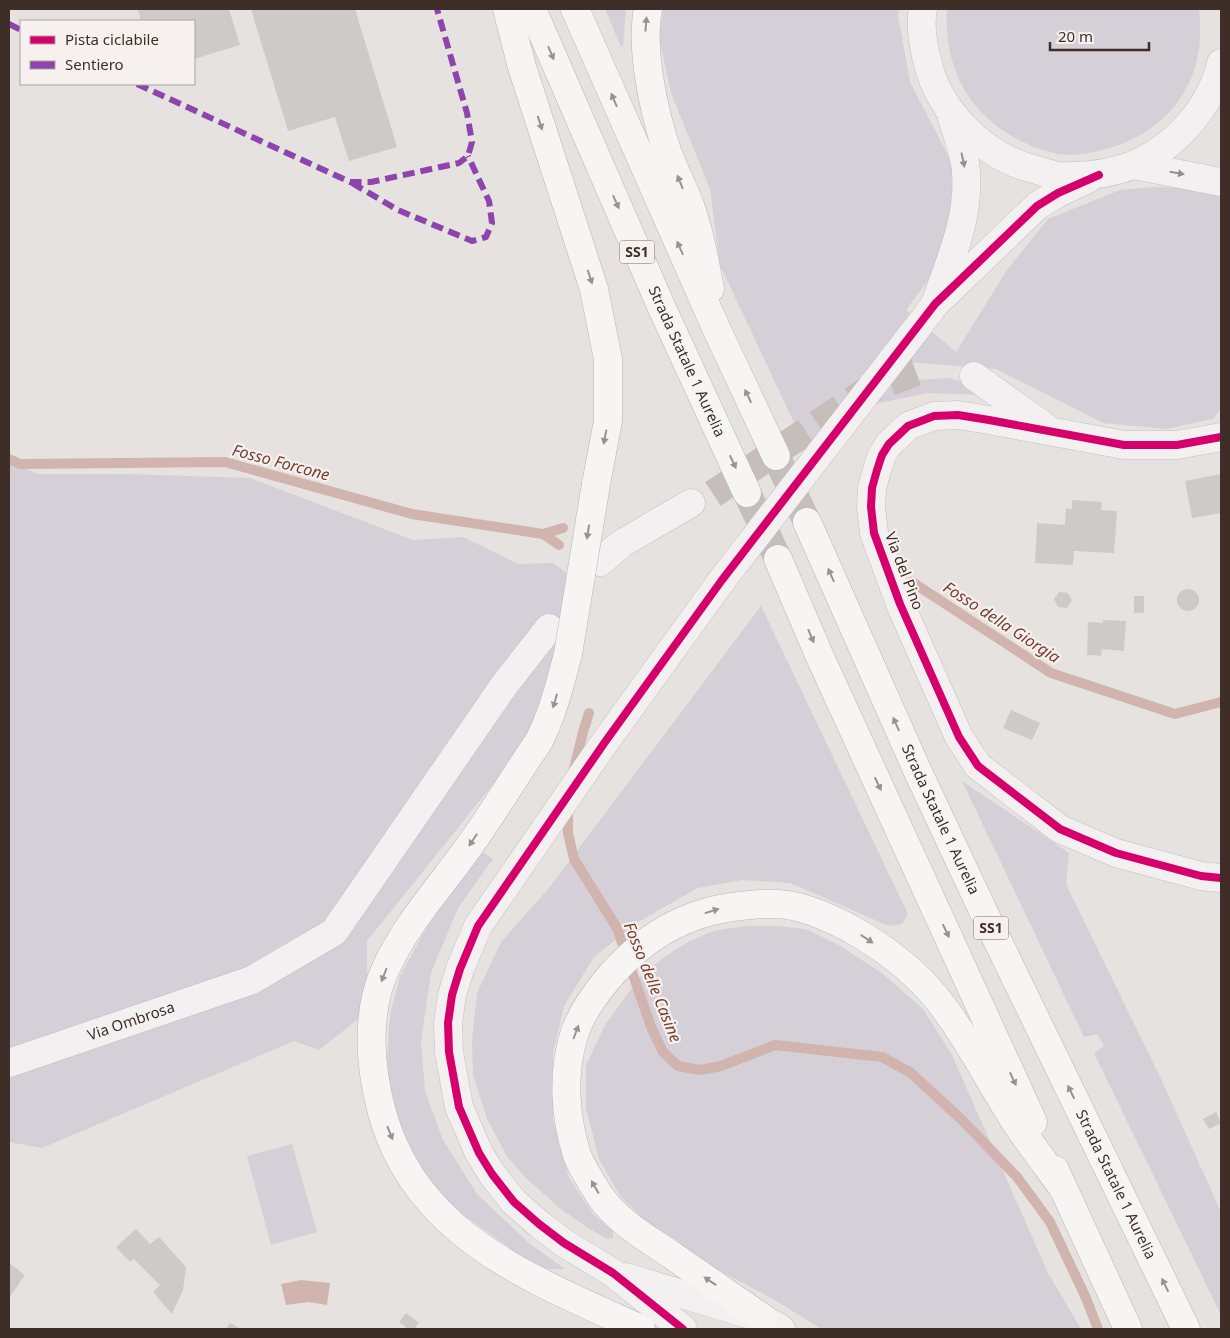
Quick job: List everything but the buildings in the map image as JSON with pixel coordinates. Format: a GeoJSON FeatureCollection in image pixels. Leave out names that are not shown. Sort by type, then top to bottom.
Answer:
{"type":"FeatureCollection","features":[{"type":"Feature","properties":{"kind":"highway"},"geometry":{"type":"LineString","coordinates":[[507,9],[522,67],[594,289],[608,358],[608,421],[568,654],[555,703],[539,741],[469,846],[409,928],[384,971],[372,1012],[371,1044],[373,1071],[379,1104],[399,1156],[425,1197],[466,1237],[491,1255],[562,1293],[642,1329]]}},
{"type":"Feature","properties":{"kind":"highway","name":"Strada Statale 1 Aurelia"},"geometry":{"type":"LineString","coordinates":[[532,9],[661,306],[747,493]]}},
{"type":"Feature","properties":{"kind":"highway","name":"SS1"},"geometry":{"type":"LineString","coordinates":[[575,9],[717,330],[776,456]]}},
{"type":"Feature","properties":{"kind":"highway"},"geometry":{"type":"LineString","coordinates":[[648,9],[645,39],[653,99],[667,150],[692,212],[703,248],[717,330]]}},
{"type":"Feature","properties":{"kind":"highway","name":"Strada Statale 1 Aurelia"},"geometry":{"type":"LineString","coordinates":[[807,522],[943,826],[1186,1329]]}},
{"type":"Feature","properties":{"kind":"highway","name":"SS1"},"geometry":{"type":"LineString","coordinates":[[778,559],[820,657],[1128,1329]]}},
{"type":"Feature","properties":{"kind":"highway"},"geometry":{"type":"LineString","coordinates":[[773,1324],[626,1224],[601,1197],[577,1156],[568,1113],[566,1081],[568,1058],[574,1033],[589,1004],[605,983],[631,954],[667,928],[691,917],[720,908],[756,904],[792,905],[823,916],[858,934],[908,969],[933,994],[968,1044],[1017,1125],[1063,1188]]}},
{"type":"Feature","properties":{"kind":"street"},"geometry":{"type":"LineString","coordinates":[[923,9],[924,48],[933,82],[950,114],[964,162],[966,183],[966,200],[958,239],[931,310]]}},
{"type":"Feature","properties":{"kind":"street"},"geometry":{"type":"LineString","coordinates":[[683,1329],[613,1273],[564,1243],[539,1224],[514,1202],[492,1174],[479,1153],[459,1107],[449,1052],[448,1023],[452,996],[460,969],[478,926],[605,742],[722,580],[931,310],[1037,206],[1058,193],[1099,175],[1133,165],[1169,144],[1198,115],[1218,78],[1221,62]]}},
{"type":"Feature","properties":{"kind":"street"},"geometry":{"type":"LineString","coordinates":[[950,114],[980,144],[1017,164],[1057,176],[1099,175]]}},
{"type":"Feature","properties":{"kind":"street"},"geometry":{"type":"LineString","coordinates":[[1133,165],[1221,182]]}},
{"type":"Feature","properties":{"kind":"street"},"geometry":{"type":"LineString","coordinates":[[974,376],[1050,430]]}},
{"type":"Feature","properties":{"kind":"street","name":"Via del Pino"},"geometry":{"type":"LineString","coordinates":[[1221,437],[1177,445],[1124,445],[1050,430],[958,415],[934,416],[908,426],[889,444],[882,455],[872,488],[874,533],[880,553],[900,604],[959,737],[978,766],[1060,829],[1116,853],[1201,876],[1221,878]]}},
{"type":"Feature","properties":{"kind":"street"},"geometry":{"type":"LineString","coordinates":[[600,562],[621,544],[691,503]]}},
{"type":"Feature","properties":{"kind":"street","name":"Via Ombrosa"},"geometry":{"type":"LineString","coordinates":[[9,1063],[252,980],[334,932],[505,684],[549,628]]}},
{"type":"Feature","properties":{"kind":"street"},"geometry":{"type":"LineString","coordinates":[[613,1273],[773,1324]]}},
{"type":"Feature","properties":{"kind":"shaded area"},"geometry":{"type":"Polygon","coordinates":[[[605,9],[626,9],[623,45],[621,47],[605,9]]]}},
{"type":"Feature","properties":{"kind":"shaded area"},"geometry":{"type":"Polygon","coordinates":[[[663,9],[899,9],[898,15],[910,82],[955,169],[955,217],[943,260],[906,310],[956,352],[1007,270],[1048,219],[1120,190],[1154,187],[1195,188],[1221,193],[1221,409],[1213,419],[1166,429],[1103,423],[996,369],[908,362],[906,381],[947,378],[968,382],[984,395],[928,393],[879,403],[804,444],[720,265],[710,189],[671,93],[659,37],[663,9]]]}},
{"type":"Feature","properties":{"kind":"shaded area"},"geometry":{"type":"Polygon","coordinates":[[[947,9],[1199,9],[1200,33],[1198,55],[1192,76],[1183,95],[1170,112],[1154,126],[1135,138],[1113,147],[1080,154],[1057,154],[1031,145],[1006,132],[989,120],[975,105],[955,71],[947,31],[947,9]]]}},
{"type":"Feature","properties":{"kind":"shaded area"},"geometry":{"type":"Polygon","coordinates":[[[9,462],[38,474],[126,474],[250,478],[413,540],[463,537],[518,564],[553,563],[575,579],[535,732],[367,941],[367,1012],[319,1050],[294,1041],[42,1148],[9,1142],[9,462]]]}},
{"type":"Feature","properties":{"kind":"shaded area"},"geometry":{"type":"Polygon","coordinates":[[[761,606],[908,914],[902,924],[889,926],[790,883],[743,880],[698,888],[638,922],[594,957],[564,1006],[553,1053],[553,1120],[569,1178],[593,1214],[613,1231],[613,1238],[607,1239],[562,1210],[527,1179],[508,1158],[487,1119],[473,1075],[472,1040],[477,993],[501,942],[549,888],[761,606]]]}},
{"type":"Feature","properties":{"kind":"shaded area"},"geometry":{"type":"Polygon","coordinates":[[[962,781],[1069,853],[1066,884],[1162,1081],[1221,1212],[1221,1315],[1094,1053],[1104,1046],[1097,1034],[1084,1037],[962,781]]]}},
{"type":"Feature","properties":{"kind":"shaded area"},"geometry":{"type":"Polygon","coordinates":[[[481,851],[493,859],[458,908],[431,973],[421,1041],[425,1091],[443,1140],[477,1194],[530,1244],[565,1269],[539,1269],[454,1208],[418,1167],[394,1112],[386,1075],[390,1015],[400,976],[433,916],[481,851]]]}},
{"type":"Feature","properties":{"kind":"shaded area"},"geometry":{"type":"Polygon","coordinates":[[[745,926],[806,929],[839,945],[883,974],[923,1009],[952,1055],[1048,1273],[1081,1329],[821,1329],[773,1299],[707,1264],[647,1222],[620,1196],[599,1159],[586,1108],[586,1065],[605,1025],[640,977],[664,957],[688,942],[713,931],[745,926]]]}},
{"type":"Feature","properties":{"kind":"shaded area"},"geometry":{"type":"Polygon","coordinates":[[[292,1144],[317,1232],[271,1245],[247,1156],[292,1144]]]}},
{"type":"Feature","properties":{"kind":"shaded area"},"geometry":{"type":"Polygon","coordinates":[[[301,1280],[330,1283],[327,1305],[309,1302],[286,1305],[281,1284],[301,1280]]]}},
{"type":"Feature","properties":{"kind":"waterway","name":"Fosso Forcone"},"geometry":{"type":"LineString","coordinates":[[9,459],[20,464],[225,462],[412,514],[543,534],[563,528]]}},
{"type":"Feature","properties":{"kind":"waterway","name":"Fosso delle Casine"},"geometry":{"type":"LineString","coordinates":[[543,534],[559,545]]}},
{"type":"Feature","properties":{"kind":"waterway","name":"Fosso della Giorgia"},"geometry":{"type":"LineString","coordinates":[[912,582],[1051,673],[1175,714],[1221,702]]}},
{"type":"Feature","properties":{"kind":"waterway","name":"Fosso delle Casine"},"geometry":{"type":"LineString","coordinates":[[573,773],[589,713]]}},
{"type":"Feature","properties":{"kind":"waterway","name":"Fosso delle Casine"},"geometry":{"type":"LineString","coordinates":[[568,807],[568,833],[574,859],[617,928],[651,1027],[663,1052],[678,1066],[700,1070],[721,1066],[775,1045],[882,1057],[911,1073],[962,1120],[1017,1177],[1050,1222],[1086,1298],[1098,1329]]}},
{"type":"Feature","properties":{"kind":"tunnel"},"geometry":{"type":"LineString","coordinates":[[713,494],[868,390],[927,368]]}},
{"type":"Feature","properties":{"kind":"tunnel"},"geometry":{"type":"LineString","coordinates":[[776,456],[807,522]]}},
{"type":"Feature","properties":{"kind":"tunnel"},"geometry":{"type":"LineString","coordinates":[[747,493],[778,559]]}},
{"type":"Feature","properties":{"kind":"marked path"},"geometry":{"type":"LineString","coordinates":[[139,85],[350,182],[371,182],[459,163],[468,156],[472,142],[467,113],[437,9]]}},
{"type":"Feature","properties":{"kind":"marked path"},"geometry":{"type":"LineString","coordinates":[[9,24],[20,30]]}},
{"type":"Feature","properties":{"kind":"marked path"},"geometry":{"type":"LineString","coordinates":[[352,183],[398,210],[472,241],[486,237],[492,223],[489,201],[468,156]]}},
{"type":"Feature","properties":{"kind":"cycle path"},"geometry":{"type":"LineString","coordinates":[[683,1329],[613,1273],[564,1243],[539,1224],[514,1202],[492,1174],[479,1153],[459,1107],[449,1052],[448,1023],[452,995],[460,969],[478,926],[605,742],[722,580],[935,304],[1037,206],[1058,193],[1099,175]]}},
{"type":"Feature","properties":{"kind":"cycle path"},"geometry":{"type":"LineString","coordinates":[[1221,437],[1177,445],[1124,445],[958,415],[934,416],[908,426],[889,444],[882,455],[877,470],[872,488],[871,507],[874,533],[900,604],[959,737],[978,766],[1060,829],[1116,853],[1201,876],[1221,878]]}}]}
